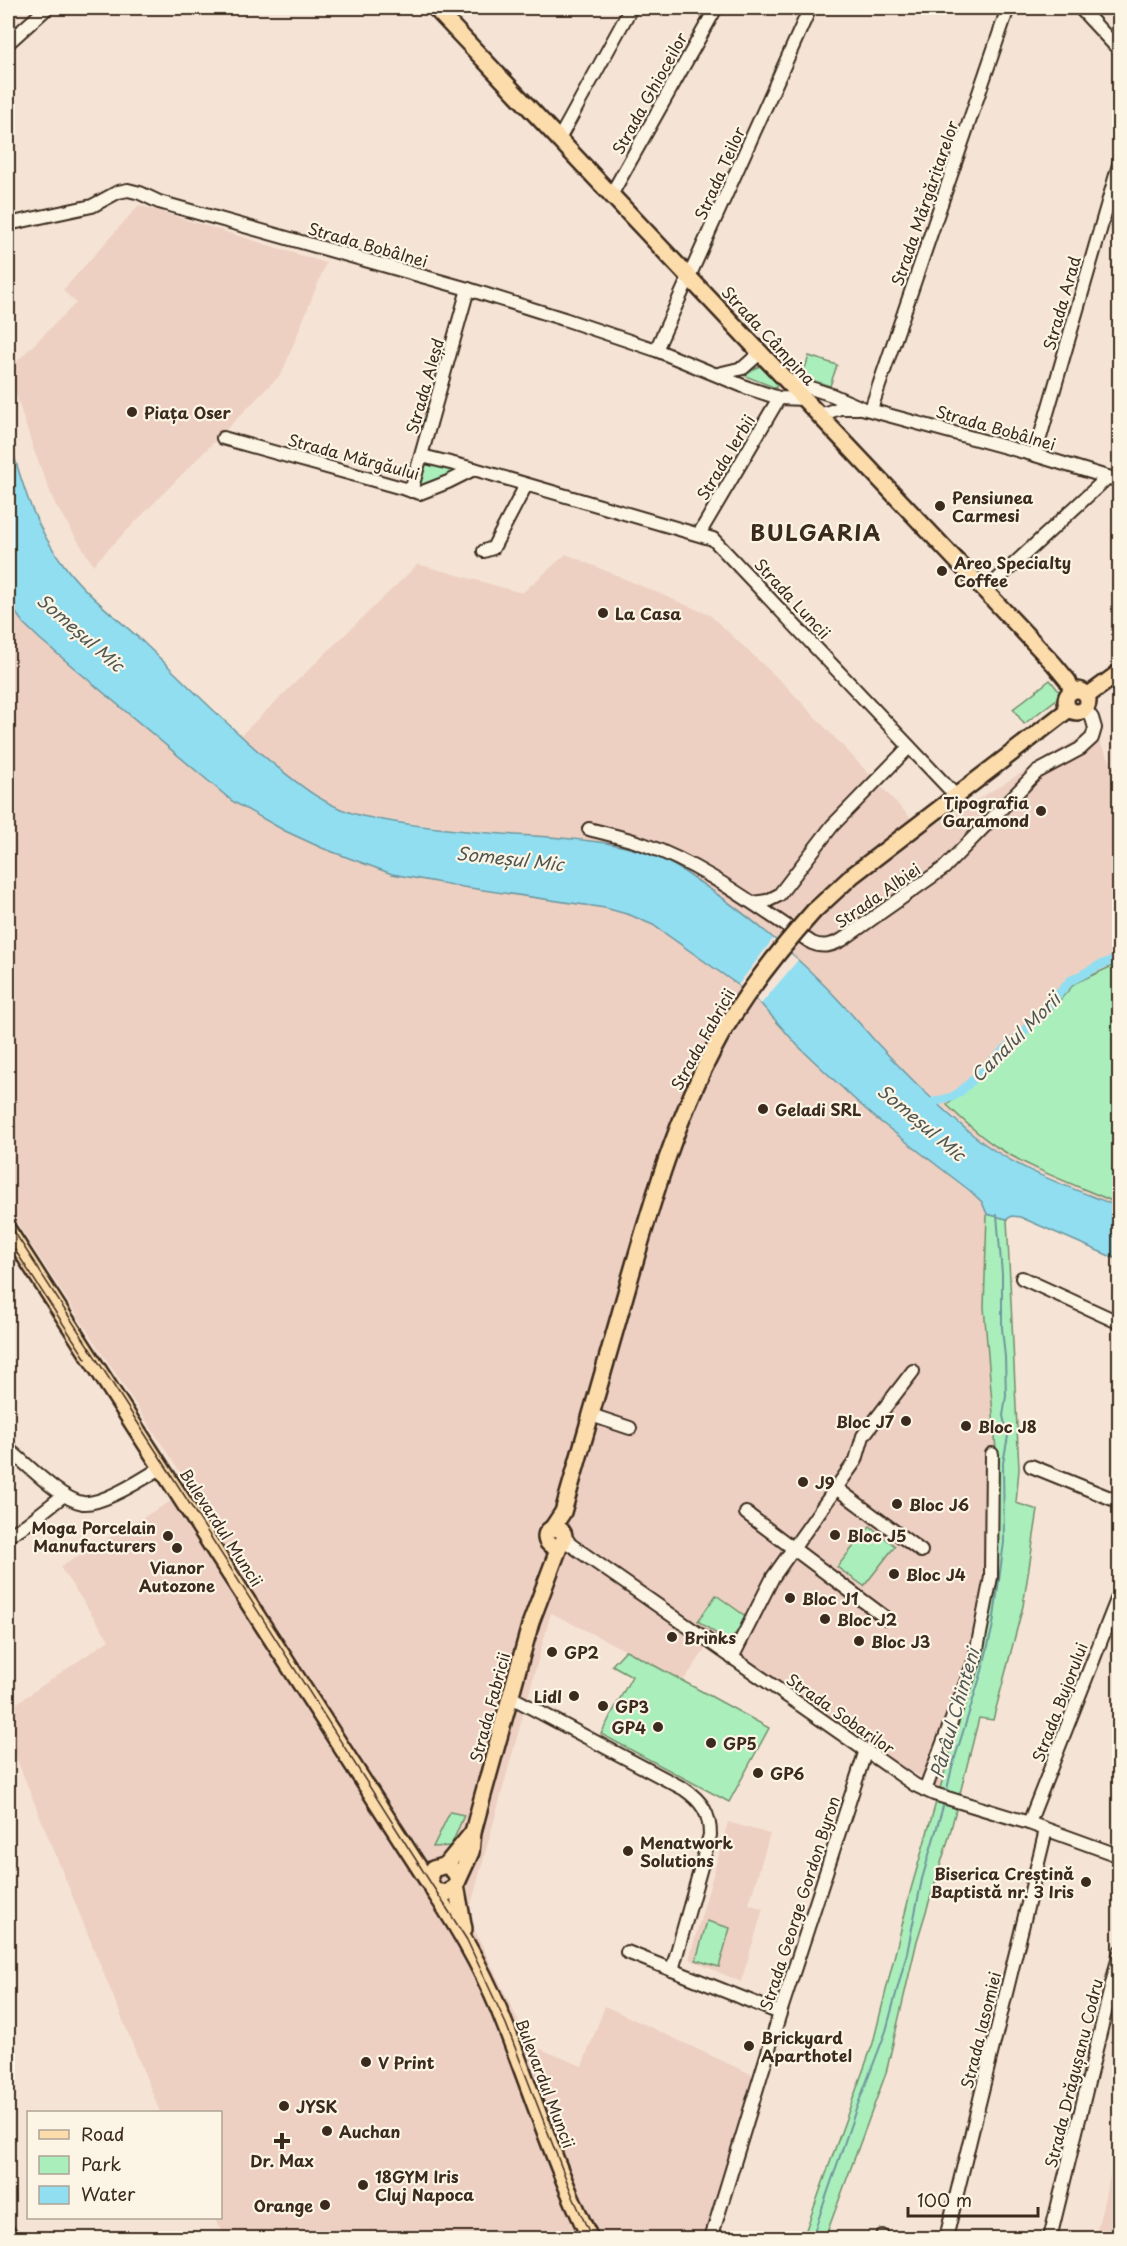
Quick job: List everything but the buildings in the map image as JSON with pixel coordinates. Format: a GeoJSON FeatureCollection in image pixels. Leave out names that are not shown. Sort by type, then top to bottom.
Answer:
{"type":"FeatureCollection","features":[{"type":"Feature","properties":{"kind":"main road","name":"Strada Câmpina"},"geometry":{"type":"LineString","coordinates":[[435,8],[1063,674],[1081,698]]}},
{"type":"Feature","properties":{"kind":"main road"},"geometry":{"type":"LineString","coordinates":[[1081,698],[1119,672]]}},
{"type":"Feature","properties":{"kind":"main road","name":"Strada Fabricii"},"geometry":{"type":"LineString","coordinates":[[457,1882],[471,1852],[473,1832],[510,1697],[541,1591],[560,1539],[562,1515],[649,1212],[669,1151],[700,1074],[743,998],[814,911],[853,875],[1069,709],[1065,700],[1068,694],[1081,698]]}},
{"type":"Feature","properties":{"kind":"main road","name":"Bulevardul Muncii"},"geometry":{"type":"LineString","coordinates":[[8,1230],[466,1941],[505,2024],[571,2198],[590,2238]]}},
{"type":"Feature","properties":{"kind":"main road","name":"Strada Fabricii"},"geometry":{"type":"LineString","coordinates":[[444,1865],[473,1832]]}},
{"type":"Feature","properties":{"kind":"main road","name":"Bulevardul Muncii"},"geometry":{"type":"LineString","coordinates":[[405,1845],[421,1856],[444,1865]]}},
{"type":"Feature","properties":{"kind":"main road"},"geometry":{"type":"LineString","coordinates":[[444,1865],[455,1872],[457,1882],[447,1893],[432,1887],[429,1878],[433,1869],[444,1865]]}},
{"type":"Feature","properties":{"kind":"main road","name":"Bulevardul Muncii"},"geometry":{"type":"LineString","coordinates":[[457,1882],[466,1941]]}},
{"type":"Feature","properties":{"kind":"street"},"geometry":{"type":"LineString","coordinates":[[8,43],[47,8]]}},
{"type":"Feature","properties":{"kind":"street"},"geometry":{"type":"LineString","coordinates":[[559,139],[631,8]]}},
{"type":"Feature","properties":{"kind":"street","name":"Strada Ghioceilor"},"geometry":{"type":"LineString","coordinates":[[611,195],[716,8]]}},
{"type":"Feature","properties":{"kind":"street","name":"Strada Teilor"},"geometry":{"type":"LineString","coordinates":[[656,350],[691,277],[810,8]]}},
{"type":"Feature","properties":{"kind":"street","name":"Strada Mărgăritarelor"},"geometry":{"type":"LineString","coordinates":[[867,409],[1008,8]]}},
{"type":"Feature","properties":{"kind":"street"},"geometry":{"type":"LineString","coordinates":[[1080,8],[1119,51]]}},
{"type":"Feature","properties":{"kind":"street","name":"Strada Arad"},"geometry":{"type":"LineString","coordinates":[[1035,455],[1119,160]]}},
{"type":"Feature","properties":{"kind":"street","name":"Strada Bobâlnei"},"geometry":{"type":"LineString","coordinates":[[8,224],[92,206],[118,192],[128,190],[208,216],[468,290],[656,350],[748,388],[779,398],[805,399]]}},
{"type":"Feature","properties":{"kind":"street","name":"Strada Aleșd"},"geometry":{"type":"LineString","coordinates":[[411,491],[468,290]]}},
{"type":"Feature","properties":{"kind":"street"},"geometry":{"type":"LineString","coordinates":[[718,374],[743,368],[761,352]]}},
{"type":"Feature","properties":{"kind":"street","name":"Strada Bobâlnei"},"geometry":{"type":"LineString","coordinates":[[786,380],[867,409],[1114,479]]}},
{"type":"Feature","properties":{"kind":"street","name":"Strada Ierbii"},"geometry":{"type":"LineString","coordinates":[[699,534],[779,398]]}},
{"type":"Feature","properties":{"kind":"street","name":"Strada Bobâlnei"},"geometry":{"type":"LineString","coordinates":[[820,415],[840,408],[867,409]]}},
{"type":"Feature","properties":{"kind":"street","name":"Strada Mărgăului"},"geometry":{"type":"LineString","coordinates":[[223,438],[420,493],[474,469]]}},
{"type":"Feature","properties":{"kind":"street","name":"Strada Luncii"},"geometry":{"type":"LineString","coordinates":[[422,456],[699,534],[718,543],[956,796]]}},
{"type":"Feature","properties":{"kind":"street"},"geometry":{"type":"LineString","coordinates":[[985,591],[1114,479]]}},
{"type":"Feature","properties":{"kind":"street"},"geometry":{"type":"LineString","coordinates":[[484,551],[493,548],[526,485]]}},
{"type":"Feature","properties":{"kind":"street","name":"Strada Albiei"},"geometry":{"type":"LineString","coordinates":[[589,829],[642,843],[658,850],[715,879],[812,943],[823,946],[832,945],[944,868],[1037,772],[1088,743],[1095,728],[1081,698]]}},
{"type":"Feature","properties":{"kind":"street"},"geometry":{"type":"LineString","coordinates":[[754,903],[767,901],[779,895],[832,826],[909,747]]}},
{"type":"Feature","properties":{"kind":"street"},"geometry":{"type":"LineString","coordinates":[[779,895],[782,923]]}},
{"type":"Feature","properties":{"kind":"street"},"geometry":{"type":"LineString","coordinates":[[1022,1278],[1119,1323]]}},
{"type":"Feature","properties":{"kind":"street"},"geometry":{"type":"LineString","coordinates":[[732,1658],[773,1577],[856,1460],[863,1436],[913,1371]]}},
{"type":"Feature","properties":{"kind":"street"},"geometry":{"type":"LineString","coordinates":[[591,1415],[630,1428]]}},
{"type":"Feature","properties":{"kind":"street"},"geometry":{"type":"LineString","coordinates":[[8,1449],[64,1495],[84,1503],[101,1500],[162,1467]]}},
{"type":"Feature","properties":{"kind":"street"},"geometry":{"type":"LineString","coordinates":[[929,1792],[975,1659],[991,1577],[992,1454]]}},
{"type":"Feature","properties":{"kind":"street"},"geometry":{"type":"LineString","coordinates":[[1031,1466],[1119,1502]]}},
{"type":"Feature","properties":{"kind":"street"},"geometry":{"type":"LineString","coordinates":[[836,1488],[921,1551]]}},
{"type":"Feature","properties":{"kind":"street"},"geometry":{"type":"LineString","coordinates":[[8,1536],[64,1495]]}},
{"type":"Feature","properties":{"kind":"street"},"geometry":{"type":"LineString","coordinates":[[746,1513],[886,1618]]}},
{"type":"Feature","properties":{"kind":"street","name":"Strada Sobarilor"},"geometry":{"type":"LineString","coordinates":[[560,1539],[929,1792],[1029,1823],[1119,1856]]}},
{"type":"Feature","properties":{"kind":"street","name":"Strada Bujorului"},"geometry":{"type":"LineString","coordinates":[[1029,1823],[1119,1592]]}},
{"type":"Feature","properties":{"kind":"street"},"geometry":{"type":"LineString","coordinates":[[510,1697],[684,1789],[703,1806],[710,1823],[710,1835],[672,1970]]}},
{"type":"Feature","properties":{"kind":"street","name":"Strada George Gordon Byron"},"geometry":{"type":"LineString","coordinates":[[711,2238],[780,2013],[866,1750]]}},
{"type":"Feature","properties":{"kind":"street","name":"Strada Iasomiei"},"geometry":{"type":"LineString","coordinates":[[946,2238],[1046,1830]]}},
{"type":"Feature","properties":{"kind":"street","name":"Strada Drăgușanu Codru"},"geometry":{"type":"LineString","coordinates":[[1050,2238],[1119,1951]]}},
{"type":"Feature","properties":{"kind":"street"},"geometry":{"type":"LineString","coordinates":[[627,1952],[780,2013]]}},
{"type":"Feature","properties":{"kind":"street"},"geometry":{"type":"LineString","coordinates":[[8,2230],[13,2238]]}},
{"type":"Feature","properties":{"kind":"shaded area","name":"Piața Oser"},"geometry":{"type":"Polygon","coordinates":[[[139,205],[326,263],[282,373],[93,565],[55,504],[34,451],[8,370],[76,303],[63,290],[139,205]]]}},
{"type":"Feature","properties":{"kind":"shaded area"},"geometry":{"type":"Polygon","coordinates":[[[566,554],[710,615],[786,686],[924,832],[1092,730],[1119,775],[1119,1207],[1022,1165],[995,1151],[974,1135],[905,1072],[796,958],[747,918],[598,842],[449,828],[362,816],[338,809],[296,783],[240,736],[418,564],[522,593],[566,554]]]}},
{"type":"Feature","properties":{"kind":"shaded area"},"geometry":{"type":"Polygon","coordinates":[[[8,602],[24,624],[41,640],[232,801],[286,831],[322,848],[392,874],[605,908],[653,925],[738,985],[761,1005],[798,1046],[852,1097],[982,1202],[987,1214],[984,1307],[997,1462],[987,1625],[941,1788],[833,1728],[710,1643],[684,1680],[551,1613],[468,1916],[527,2039],[536,2047],[582,2066],[605,2006],[755,2076],[713,2234],[728,2238],[227,2238],[215,2219],[222,2219],[222,2111],[160,2111],[8,1738],[8,1709],[109,1640],[60,1567],[191,1489],[8,1210],[8,602]]]}},
{"type":"Feature","properties":{"kind":"shaded area"},"geometry":{"type":"Polygon","coordinates":[[[728,1822],[770,1834],[749,1904],[763,1909],[741,1982],[689,1959],[728,1822]]]}},
{"type":"Feature","properties":{"kind":"shaded area"},"geometry":{"type":"Polygon","coordinates":[[[1119,2138],[1119,2238],[1095,2238],[1119,2138]]]}},
{"type":"Feature","properties":{"kind":"green space"},"geometry":{"type":"Polygon","coordinates":[[[809,356],[837,365],[830,386],[802,377],[809,356]]]}},
{"type":"Feature","properties":{"kind":"green space"},"geometry":{"type":"Polygon","coordinates":[[[760,366],[777,383],[776,388],[743,375],[760,366]]]}},
{"type":"Feature","properties":{"kind":"green space"},"geometry":{"type":"Polygon","coordinates":[[[424,459],[466,470],[417,489],[424,459]]]}},
{"type":"Feature","properties":{"kind":"green space"},"geometry":{"type":"Polygon","coordinates":[[[1050,680],[1062,695],[1024,724],[1013,709],[1050,680]]]}},
{"type":"Feature","properties":{"kind":"green space"},"geometry":{"type":"Polygon","coordinates":[[[1120,963],[1119,1204],[1011,1156],[983,1137],[947,1105],[995,1065],[1029,1030],[1040,1022],[1075,983],[1120,963]]]}},
{"type":"Feature","properties":{"kind":"green space"},"geometry":{"type":"Polygon","coordinates":[[[987,1214],[1007,1219],[1019,1469],[1016,1503],[1038,1510],[1023,1606],[993,1720],[979,1718],[949,1837],[917,1941],[886,2073],[825,2238],[803,2238],[873,2043],[911,1889],[987,1625],[997,1462],[984,1307],[987,1214]]]}},
{"type":"Feature","properties":{"kind":"green space"},"geometry":{"type":"Polygon","coordinates":[[[870,1526],[895,1546],[864,1586],[837,1567],[870,1526]]]}},
{"type":"Feature","properties":{"kind":"green space"},"geometry":{"type":"Polygon","coordinates":[[[716,1595],[751,1620],[727,1641],[698,1621],[716,1595]]]}},
{"type":"Feature","properties":{"kind":"green space"},"geometry":{"type":"Polygon","coordinates":[[[626,1650],[769,1728],[729,1802],[601,1734],[632,1676],[612,1665],[626,1650]]]}},
{"type":"Feature","properties":{"kind":"green space"},"geometry":{"type":"Polygon","coordinates":[[[450,1812],[464,1815],[451,1846],[433,1847],[450,1812]]]}},
{"type":"Feature","properties":{"kind":"green space"},"geometry":{"type":"Polygon","coordinates":[[[707,1921],[730,1928],[719,1967],[696,1960],[707,1921]]]}},
{"type":"Feature","properties":{"kind":"water","name":"Someșul Mic"},"geometry":{"type":"Polygon","coordinates":[[[8,435],[36,519],[53,550],[72,576],[237,733],[303,787],[336,807],[362,816],[486,833],[596,842],[641,852],[683,871],[740,911],[794,956],[833,994],[910,1077],[973,1135],[1006,1158],[1024,1167],[1119,1207],[1119,1260],[1020,1217],[1012,1216],[1007,1219],[987,1214],[982,1202],[969,1190],[878,1120],[852,1097],[798,1046],[761,1004],[653,925],[605,908],[392,874],[322,848],[285,831],[232,801],[41,640],[24,624],[8,602],[8,435]]]}},
{"type":"Feature","properties":{"kind":"pier"},"geometry":{"type":"Polygon","coordinates":[[[773,939],[798,960],[761,1004],[738,985],[773,939]]]}},
{"type":"Feature","properties":{"kind":"waterway","name":"Canalul Morii"},"geometry":{"type":"LineString","coordinates":[[927,1104],[952,1097],[960,1092],[1035,1021],[1070,981],[1100,965],[1120,958]]}},
{"type":"Feature","properties":{"kind":"waterway","name":"Pârâul Chinteni"},"geometry":{"type":"LineString","coordinates":[[946,1794],[993,1625],[1004,1542],[1003,1463],[1008,1436],[1003,1416],[1006,1396],[1005,1357],[997,1215]]}},
{"type":"Feature","properties":{"kind":"waterway","name":"Pârâul Chinteni"},"geometry":{"type":"LineString","coordinates":[[812,2238],[855,2112],[886,2031],[907,1953],[922,1879],[944,1803]]}},
{"type":"Feature","properties":{"kind":"tram line"},"geometry":{"type":"LineString","coordinates":[[8,1222],[467,1940],[506,2024],[573,2197],[592,2238]]}},
{"type":"Feature","properties":{"kind":"tram line"},"geometry":{"type":"LineString","coordinates":[[15,1250],[86,1359]]}},
{"type":"Feature","properties":{"kind":"place","name":"Piața Oser"},"geometry":{"type":"Point","coordinates":[132,412]}},
{"type":"Feature","properties":{"kind":"place","name":"Pensiunea Carmesi"},"geometry":{"type":"Point","coordinates":[940,506]}},
{"type":"Feature","properties":{"kind":"place","name":"Areo Specialty Coffee"},"geometry":{"type":"Point","coordinates":[942,571]}},
{"type":"Feature","properties":{"kind":"place","name":"La Casa"},"geometry":{"type":"Point","coordinates":[603,613]}},
{"type":"Feature","properties":{"kind":"place","name":"Tipografia Garamond"},"geometry":{"type":"Point","coordinates":[1041,811]}},
{"type":"Feature","properties":{"kind":"place","name":"Geladi SRL"},"geometry":{"type":"Point","coordinates":[763,1109]}},
{"type":"Feature","properties":{"kind":"place","name":"Bloc J7"},"geometry":{"type":"Point","coordinates":[906,1421]}},
{"type":"Feature","properties":{"kind":"place","name":"Bloc J8"},"geometry":{"type":"Point","coordinates":[966,1426]}},
{"type":"Feature","properties":{"kind":"place","name":"J9"},"geometry":{"type":"Point","coordinates":[803,1482]}},
{"type":"Feature","properties":{"kind":"place","name":"Bloc J6"},"geometry":{"type":"Point","coordinates":[897,1504]}},
{"type":"Feature","properties":{"kind":"place","name":"Bloc J5"},"geometry":{"type":"Point","coordinates":[835,1535]}},
{"type":"Feature","properties":{"kind":"place","name":"Moga Porcelain Manufacturers"},"geometry":{"type":"Point","coordinates":[168,1536]}},
{"type":"Feature","properties":{"kind":"place","name":"Vianor Autozone"},"geometry":{"type":"Point","coordinates":[177,1548]}},
{"type":"Feature","properties":{"kind":"place","name":"Bloc J4"},"geometry":{"type":"Point","coordinates":[894,1574]}},
{"type":"Feature","properties":{"kind":"place","name":"Bloc J1"},"geometry":{"type":"Point","coordinates":[790,1598]}},
{"type":"Feature","properties":{"kind":"place","name":"Bloc J2"},"geometry":{"type":"Point","coordinates":[825,1619]}},
{"type":"Feature","properties":{"kind":"place","name":"Brinks"},"geometry":{"type":"Point","coordinates":[672,1637]}},
{"type":"Feature","properties":{"kind":"place","name":"Bloc J3"},"geometry":{"type":"Point","coordinates":[859,1641]}},
{"type":"Feature","properties":{"kind":"place","name":"GP2"},"geometry":{"type":"Point","coordinates":[552,1652]}},
{"type":"Feature","properties":{"kind":"place","name":"Lidl"},"geometry":{"type":"Point","coordinates":[574,1696]}},
{"type":"Feature","properties":{"kind":"place","name":"GP3"},"geometry":{"type":"Point","coordinates":[603,1706]}},
{"type":"Feature","properties":{"kind":"place","name":"GP4"},"geometry":{"type":"Point","coordinates":[658,1727]}},
{"type":"Feature","properties":{"kind":"place","name":"GP5"},"geometry":{"type":"Point","coordinates":[711,1743]}},
{"type":"Feature","properties":{"kind":"place","name":"GP6"},"geometry":{"type":"Point","coordinates":[758,1773]}},
{"type":"Feature","properties":{"kind":"place","name":"Menatwork Solutions"},"geometry":{"type":"Point","coordinates":[628,1851]}},
{"type":"Feature","properties":{"kind":"place","name":"Biserica Creștină Baptistă nr. 3 Iris"},"geometry":{"type":"Point","coordinates":[1086,1882]}},
{"type":"Feature","properties":{"kind":"place","name":"Brickyard Aparthotel"},"geometry":{"type":"Point","coordinates":[749,2046]}},
{"type":"Feature","properties":{"kind":"place","name":"V Print"},"geometry":{"type":"Point","coordinates":[366,2062]}},
{"type":"Feature","properties":{"kind":"place","name":"JYSK"},"geometry":{"type":"Point","coordinates":[284,2106]}},
{"type":"Feature","properties":{"kind":"place","name":"Auchan"},"geometry":{"type":"Point","coordinates":[327,2131]}},
{"type":"Feature","properties":{"kind":"place","name":"Dr. Max"},"geometry":{"type":"Point","coordinates":[282,2141]}},
{"type":"Feature","properties":{"kind":"place","name":"18GYM Iris Cluj Napoca"},"geometry":{"type":"Point","coordinates":[363,2185]}},
{"type":"Feature","properties":{"kind":"place","name":"Orange"},"geometry":{"type":"Point","coordinates":[325,2205]}},
{"type":"Feature","properties":{"kind":"district","name":"BULGARIA"},"geometry":{"type":"Point","coordinates":[816,531]}}]}
